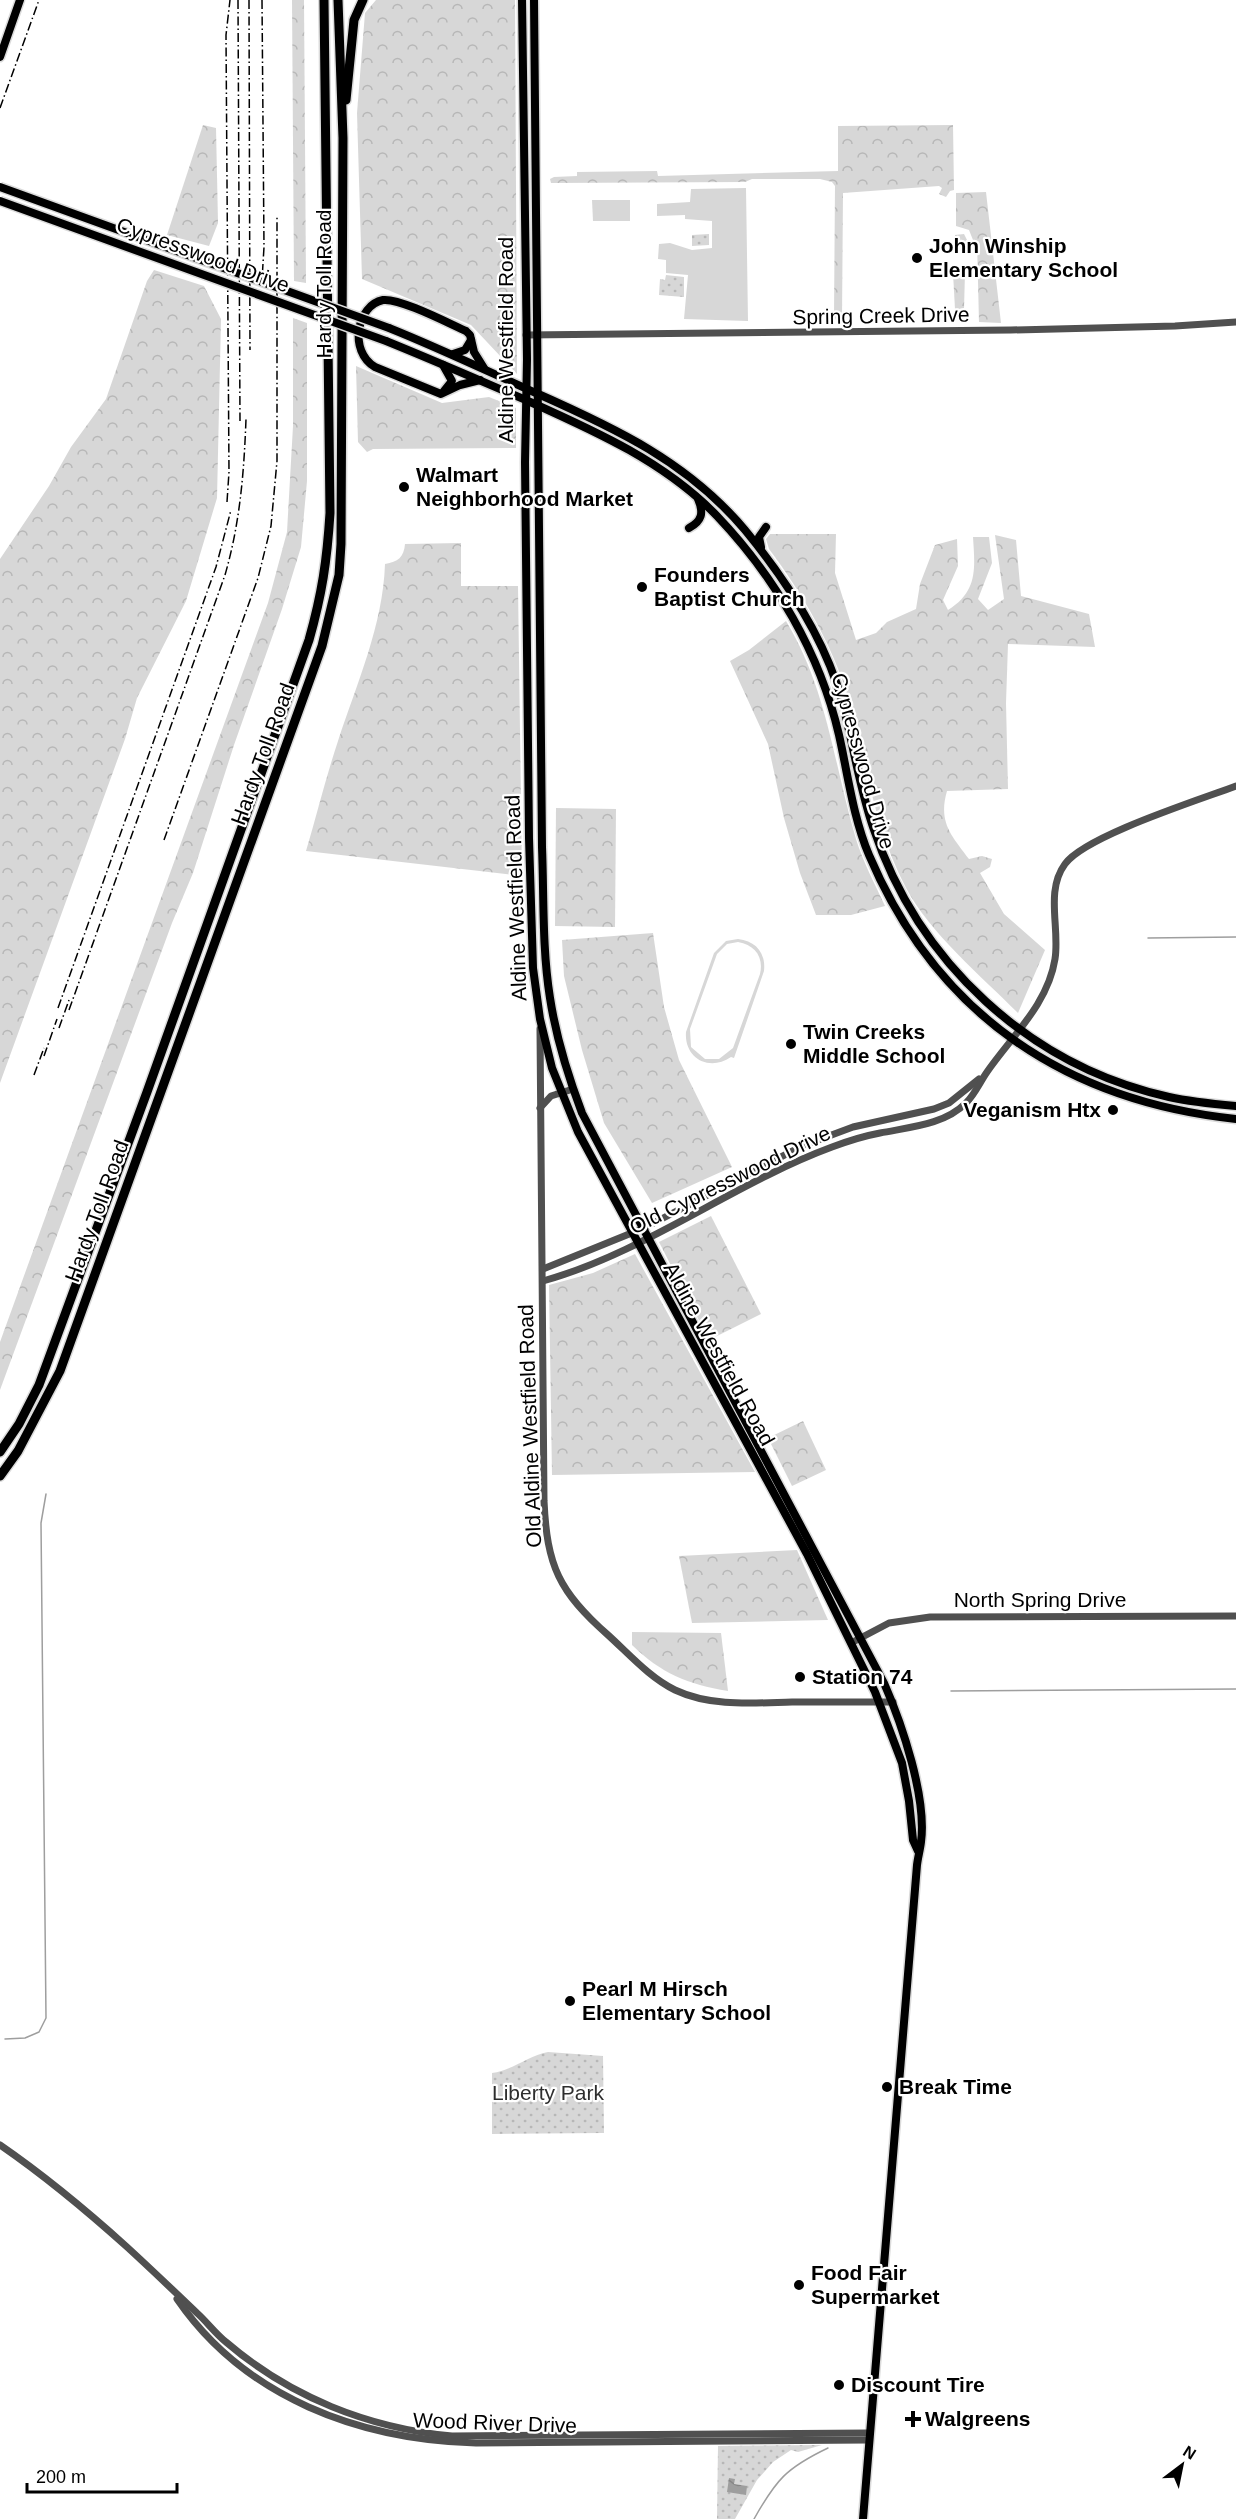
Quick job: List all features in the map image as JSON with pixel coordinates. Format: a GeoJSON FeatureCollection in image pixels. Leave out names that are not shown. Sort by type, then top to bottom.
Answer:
{"type":"FeatureCollection","features":[{"type":"Feature","properties":{"kind":"highway","name":"Hardy Toll Road"},"geometry":{"type":"LineString","coordinates":[[0,1452],[19,1424],[39,1385],[309,640],[321,599],[328,556],[330,513],[324,0]]}},
{"type":"Feature","properties":{"kind":"highway","name":"Hardy Toll Road"},"geometry":{"type":"LineString","coordinates":[[0,1476],[18,1451],[60,1371],[322,646],[332,610],[339,575],[341,544],[343,138],[338,0]]}},
{"type":"Feature","properties":{"kind":"highway"},"geometry":{"type":"LineString","coordinates":[[343,138],[354,20],[363,0]]}},
{"type":"Feature","properties":{"kind":"main road"},"geometry":{"type":"LineString","coordinates":[[0,57],[20,0]]}},
{"type":"Feature","properties":{"kind":"main road","name":"Aldine Westfield Road"},"geometry":{"type":"LineString","coordinates":[[522,0],[527,359],[527,630],[532,924],[533,968],[540,1019],[561,1092],[587,1150],[712,1379],[778,1491]]}},
{"type":"Feature","properties":{"kind":"main road","name":"Aldine Westfield Road"},"geometry":{"type":"LineString","coordinates":[[534,0],[542,847],[550,1000],[573,1089],[598,1145],[721,1374],[814,1559],[861,1638],[893,1702],[917,1789],[921,1844],[918,1851],[862,2519]]}},
{"type":"Feature","properties":{"kind":"main road"},"geometry":{"type":"LineString","coordinates":[[522,85],[536,86]]}},
{"type":"Feature","properties":{"kind":"main road"},"geometry":{"type":"LineString","coordinates":[[523,168],[536,169]]}},
{"type":"Feature","properties":{"kind":"main road","name":"Cypresswood Drive"},"geometry":{"type":"LineString","coordinates":[[0,187],[389,328],[453,354],[605,423],[646,446],[707,493],[743,527],[794,597],[817,639],[838,689],[878,843],[897,884],[925,932],[951,966],[982,999],[1020,1030],[1060,1056],[1126,1085],[1199,1103],[1236,1106]]}},
{"type":"Feature","properties":{"kind":"main road","name":"Cypresswood Drive"},"geometry":{"type":"LineString","coordinates":[[0,201],[386,341],[481,380],[611,439],[640,456],[698,499],[736,538],[782,600],[812,655],[826,690],[839,735],[850,793],[869,855],[910,933],[958,994],[1012,1038],[1065,1072],[1122,1096],[1181,1111],[1236,1119]]}},
{"type":"Feature","properties":{"kind":"main road"},"geometry":{"type":"LineString","coordinates":[[524,252],[536,253]]}},
{"type":"Feature","properties":{"kind":"main road"},"geometry":{"type":"LineString","coordinates":[[481,380],[460,385],[441,394],[375,367],[366,360],[359,349],[360,326],[366,314],[382,300],[398,302],[466,331],[474,352],[485,369]]}},
{"type":"Feature","properties":{"kind":"main road"},"geometry":{"type":"LineString","coordinates":[[453,354],[465,350],[471,340]]}},
{"type":"Feature","properties":{"kind":"main road"},"geometry":{"type":"LineString","coordinates":[[506,379],[514,379],[522,374],[527,359]]}},
{"type":"Feature","properties":{"kind":"main road"},"geometry":{"type":"LineString","coordinates":[[441,394],[452,381],[442,364]]}},
{"type":"Feature","properties":{"kind":"main road"},"geometry":{"type":"LineString","coordinates":[[537,436],[545,417],[558,415]]}},
{"type":"Feature","properties":{"kind":"main road"},"geometry":{"type":"LineString","coordinates":[[640,456],[646,446]]}},
{"type":"Feature","properties":{"kind":"main road"},"geometry":{"type":"LineString","coordinates":[[689,528],[701,517],[702,508],[698,499]]}},
{"type":"Feature","properties":{"kind":"main road"},"geometry":{"type":"LineString","coordinates":[[764,553],[758,543],[761,532],[766,527]]}},
{"type":"Feature","properties":{"kind":"main road"},"geometry":{"type":"LineString","coordinates":[[782,600],[794,597]]}},
{"type":"Feature","properties":{"kind":"main road"},"geometry":{"type":"LineString","coordinates":[[527,630],[540,630]]}},
{"type":"Feature","properties":{"kind":"main road"},"geometry":{"type":"LineString","coordinates":[[826,690],[838,689]]}},
{"type":"Feature","properties":{"kind":"main road"},"geometry":{"type":"LineString","coordinates":[[850,793],[863,792]]}},
{"type":"Feature","properties":{"kind":"main road"},"geometry":{"type":"LineString","coordinates":[[885,889],[897,884]]}},
{"type":"Feature","properties":{"kind":"main road"},"geometry":{"type":"LineString","coordinates":[[532,924],[545,924]]}},
{"type":"Feature","properties":{"kind":"main road"},"geometry":{"type":"LineString","coordinates":[[941,973],[951,966]]}},
{"type":"Feature","properties":{"kind":"main road"},"geometry":{"type":"LineString","coordinates":[[1122,1096],[1126,1085]]}},
{"type":"Feature","properties":{"kind":"main road"},"geometry":{"type":"LineString","coordinates":[[587,1150],[598,1145]]}},
{"type":"Feature","properties":{"kind":"main road"},"geometry":{"type":"LineString","coordinates":[[680,1319],[689,1315]]}},
{"type":"Feature","properties":{"kind":"main road"},"geometry":{"type":"LineString","coordinates":[[712,1379],[721,1374]]}},
{"type":"Feature","properties":{"kind":"main road","name":"Aldine Westfield Road"},"geometry":{"type":"LineString","coordinates":[[814,1559],[850,1643],[879,1702],[902,1763],[913,1840],[918,1851]]}},
{"type":"Feature","properties":{"kind":"street","name":"Spring Creek Drive"},"geometry":{"type":"LineString","coordinates":[[526,335],[1011,330],[1175,326],[1236,322]]}},
{"type":"Feature","properties":{"kind":"street","name":"Old Cypresswood Drive"},"geometry":{"type":"LineString","coordinates":[[543,1281],[592,1264],[649,1238],[756,1181],[832,1147],[929,1123],[956,1111],[967,1102],[986,1073],[1020,1030],[1048,984],[1052,972],[1056,937],[1054,888],[1065,864],[1090,843],[1236,786]]}},
{"type":"Feature","properties":{"kind":"street","name":"Old Aldine Westfield Road"},"geometry":{"type":"LineString","coordinates":[[540,1019],[546,1536],[554,1568],[569,1596],[594,1624],[644,1667],[666,1684],[683,1693],[728,1703],[893,1702]]}},
{"type":"Feature","properties":{"kind":"street","name":"Old Cypresswood Drive"},"geometry":{"type":"LineString","coordinates":[[543,1269],[644,1228],[780,1156],[828,1136],[887,1119],[934,1109],[949,1103],[986,1073]]}},
{"type":"Feature","properties":{"kind":"street"},"geometry":{"type":"LineString","coordinates":[[540,1108],[546,1099],[573,1089]]}},
{"type":"Feature","properties":{"kind":"street"},"geometry":{"type":"LineString","coordinates":[[887,1119],[891,1131]]}},
{"type":"Feature","properties":{"kind":"street"},"geometry":{"type":"LineString","coordinates":[[751,1171],[756,1181]]}},
{"type":"Feature","properties":{"kind":"street","name":"North Spring Drive"},"geometry":{"type":"LineString","coordinates":[[850,1643],[889,1623],[930,1617],[1236,1616]]}},
{"type":"Feature","properties":{"kind":"street","name":"Wood River Drive"},"geometry":{"type":"LineString","coordinates":[[0,2145],[71,2199],[128,2248],[171,2290],[193,2322],[246,2369],[305,2405],[370,2430],[436,2442],[476,2444],[870,2437]]}},
{"type":"Feature","properties":{"kind":"green space"},"geometry":{"type":"Polygon","coordinates":[[[292,0],[304,0],[306,283],[294,281],[292,0]]]}},
{"type":"Feature","properties":{"kind":"green space"},"geometry":{"type":"Polygon","coordinates":[[[376,0],[515,0],[517,374],[471,325],[362,279],[357,113],[365,13],[376,0]]]}},
{"type":"Feature","properties":{"kind":"green space"},"geometry":{"type":"Polygon","coordinates":[[[203,125],[216,128],[218,223],[209,246],[167,235],[203,125]]]}},
{"type":"Feature","properties":{"kind":"green space"},"geometry":{"type":"Polygon","coordinates":[[[953,125],[954,190],[950,191],[946,197],[939,194],[942,188],[939,186],[843,193],[842,318],[846,319],[846,323],[839,326],[834,316],[835,186],[832,182],[820,179],[752,179],[745,182],[551,183],[550,179],[577,176],[577,172],[657,171],[658,176],[838,171],[838,126],[953,125]]]}},
{"type":"Feature","properties":{"kind":"green space"},"geometry":{"type":"Polygon","coordinates":[[[746,188],[748,321],[684,319],[688,275],[666,273],[666,260],[658,259],[659,244],[670,243],[692,250],[712,248],[712,221],[685,219],[685,215],[657,216],[657,204],[690,202],[691,189],[746,188]]]}},
{"type":"Feature","properties":{"kind":"green space"},"geometry":{"type":"Polygon","coordinates":[[[986,192],[1001,323],[979,322],[977,241],[973,240],[969,230],[956,226],[956,193],[986,192]]]}},
{"type":"Feature","properties":{"kind":"green space"},"geometry":{"type":"Polygon","coordinates":[[[592,200],[630,200],[630,221],[593,221],[592,200]]]}},
{"type":"Feature","properties":{"kind":"green space"},"geometry":{"type":"Polygon","coordinates":[[[709,234],[709,245],[692,246],[692,235],[709,234]]]}},
{"type":"Feature","properties":{"kind":"green space"},"geometry":{"type":"Polygon","coordinates":[[[964,234],[968,242],[963,242],[963,251],[956,251],[955,235],[964,234]]]}},
{"type":"Feature","properties":{"kind":"green space"},"geometry":{"type":"Polygon","coordinates":[[[154,270],[204,286],[221,319],[217,498],[186,601],[137,698],[125,739],[0,1083],[0,559],[49,486],[71,447],[106,399],[147,281],[154,270]]]}},
{"type":"Feature","properties":{"kind":"green space"},"geometry":{"type":"Polygon","coordinates":[[[965,272],[964,309],[955,309],[953,273],[965,272]]]}},
{"type":"Feature","properties":{"kind":"green space"},"geometry":{"type":"Polygon","coordinates":[[[666,275],[684,277],[684,297],[659,295],[660,279],[665,280],[666,275]]]}},
{"type":"Feature","properties":{"kind":"green space"},"geometry":{"type":"Polygon","coordinates":[[[293,318],[307,323],[307,481],[301,547],[193,873],[172,923],[0,1390],[0,1342],[268,603],[287,532],[293,426],[293,318]]]}},
{"type":"Feature","properties":{"kind":"green space"},"geometry":{"type":"Polygon","coordinates":[[[356,366],[442,403],[489,397],[516,408],[516,448],[373,449],[367,452],[358,442],[356,366]]]}},
{"type":"Feature","properties":{"kind":"green space"},"geometry":{"type":"Polygon","coordinates":[[[770,534],[836,534],[835,573],[856,640],[876,633],[887,622],[916,609],[920,584],[935,545],[957,539],[958,566],[943,600],[948,610],[958,603],[970,587],[974,569],[973,537],[989,537],[992,563],[978,599],[988,610],[1004,599],[995,535],[1016,540],[1021,596],[1089,614],[1095,647],[1008,644],[1006,703],[1008,789],[947,791],[945,802],[945,820],[948,828],[969,859],[982,856],[992,859],[990,867],[980,873],[1004,914],[1045,950],[1018,1013],[942,937],[916,905],[906,888],[878,818],[855,722],[834,658],[793,583],[769,549],[766,539],[770,534]]]}},
{"type":"Feature","properties":{"kind":"green space"},"geometry":{"type":"Polygon","coordinates":[[[461,543],[461,586],[518,586],[522,876],[306,851],[374,632],[385,564],[400,558],[405,544],[461,543]]]}},
{"type":"Feature","properties":{"kind":"green space"},"geometry":{"type":"Polygon","coordinates":[[[786,621],[811,673],[828,727],[856,839],[885,906],[851,915],[816,915],[800,873],[784,818],[768,744],[730,661],[749,650],[786,621]]]}},
{"type":"Feature","properties":{"kind":"green space"},"geometry":{"type":"Polygon","coordinates":[[[556,808],[616,809],[615,927],[555,926],[556,808]]]}},
{"type":"Feature","properties":{"kind":"green space"},"geometry":{"type":"Polygon","coordinates":[[[653,933],[664,1007],[679,1060],[732,1167],[652,1203],[604,1123],[582,1050],[564,976],[562,940],[653,933]]]}},
{"type":"Feature","properties":{"kind":"green space"},"geometry":{"type":"Polygon","coordinates":[[[738,939],[755,945],[761,953],[764,971],[734,1058],[707,1063],[700,1060],[689,1049],[686,1032],[714,953],[726,941],[738,939]],[[738,942],[727,944],[717,954],[690,1029],[691,1047],[705,1059],[719,1059],[733,1048],[760,974],[761,962],[757,953],[738,942]]]}},
{"type":"Feature","properties":{"kind":"green space"},"geometry":{"type":"Polygon","coordinates":[[[711,1216],[761,1314],[709,1340],[659,1242],[711,1216]]]}},
{"type":"Feature","properties":{"kind":"green space"},"geometry":{"type":"Polygon","coordinates":[[[635,1254],[755,1472],[552,1475],[549,1285],[593,1273],[635,1254]]]}},
{"type":"Feature","properties":{"kind":"green space"},"geometry":{"type":"Polygon","coordinates":[[[803,1421],[826,1470],[792,1486],[768,1438],[803,1421]]]}},
{"type":"Feature","properties":{"kind":"green space"},"geometry":{"type":"Polygon","coordinates":[[[797,1550],[828,1620],[692,1623],[679,1556],[797,1550]]]}},
{"type":"Feature","properties":{"kind":"green space"},"geometry":{"type":"Polygon","coordinates":[[[632,1632],[721,1633],[728,1691],[688,1681],[665,1670],[632,1645],[632,1632]]]}},
{"type":"Feature","properties":{"kind":"green space","name":"Liberty Park"},"geometry":{"type":"Polygon","coordinates":[[[548,2052],[603,2056],[604,2133],[492,2134],[492,2073],[548,2052]]]}},
{"type":"Feature","properties":{"kind":"green space"},"geometry":{"type":"Polygon","coordinates":[[[822,2445],[798,2452],[791,2450],[773,2462],[757,2480],[735,2519],[717,2519],[718,2446],[822,2445]]]}},
{"type":"Feature","properties":{"kind":"water"},"geometry":{"type":"Polygon","coordinates":[[[729,2478],[735,2479],[734,2484],[747,2486],[746,2495],[727,2492],[729,2478]]]}},
{"type":"Feature","properties":{"kind":"waterway"},"geometry":{"type":"LineString","coordinates":[[1148,938],[1236,937]]}},
{"type":"Feature","properties":{"kind":"waterway"},"geometry":{"type":"LineString","coordinates":[[5,2039],[25,2038],[39,2032],[46,2018],[41,1523],[46,1494]]}},
{"type":"Feature","properties":{"kind":"waterway"},"geometry":{"type":"LineString","coordinates":[[951,1691],[1236,1689]]}},
{"type":"Feature","properties":{"kind":"waterway"},"geometry":{"type":"LineString","coordinates":[[754,2519],[783,2476],[802,2462],[828,2448]]}},
{"type":"Feature","properties":{"kind":"railway"},"geometry":{"type":"LineString","coordinates":[[0,108],[39,0]]}},
{"type":"Feature","properties":{"kind":"railway"},"geometry":{"type":"LineString","coordinates":[[227,502],[229,472],[226,35],[230,0]]}},
{"type":"Feature","properties":{"kind":"railway"},"geometry":{"type":"LineString","coordinates":[[238,0],[240,421]]}},
{"type":"Feature","properties":{"kind":"railway"},"geometry":{"type":"LineString","coordinates":[[249,0],[250,350]]}},
{"type":"Feature","properties":{"kind":"railway"},"geometry":{"type":"LineString","coordinates":[[262,0],[264,247],[262,280]]}},
{"type":"Feature","properties":{"kind":"railway"},"geometry":{"type":"LineString","coordinates":[[164,840],[258,578],[271,526],[277,461],[277,217]]}},
{"type":"Feature","properties":{"kind":"railway"},"geometry":{"type":"LineString","coordinates":[[69,1010],[225,575],[240,498],[246,419]]}},
{"type":"Feature","properties":{"kind":"railway"},"geometry":{"type":"LineString","coordinates":[[58,1008],[216,567],[231,510]]}},
{"type":"Feature","properties":{"kind":"railway"},"geometry":{"type":"LineString","coordinates":[[59,1028],[69,1000]]}},
{"type":"Feature","properties":{"kind":"railway"},"geometry":{"type":"LineString","coordinates":[[44,1056],[57,1019]]}},
{"type":"Feature","properties":{"kind":"railway"},"geometry":{"type":"LineString","coordinates":[[34,1075],[44,1048]]}},
{"type":"Feature","properties":{"kind":"place","name":"John Winship Elementary School"},"geometry":{"type":"Point","coordinates":[917,258]}},
{"type":"Feature","properties":{"kind":"place","name":"Walmart Neighborhood Market"},"geometry":{"type":"Point","coordinates":[404,487]}},
{"type":"Feature","properties":{"kind":"place","name":"Founders Baptist Church"},"geometry":{"type":"Point","coordinates":[642,587]}},
{"type":"Feature","properties":{"kind":"place","name":"Twin Creeks Middle School"},"geometry":{"type":"Point","coordinates":[791,1044]}},
{"type":"Feature","properties":{"kind":"place","name":"Veganism Htx"},"geometry":{"type":"Point","coordinates":[1113,1110]}},
{"type":"Feature","properties":{"kind":"place","name":"Station 74"},"geometry":{"type":"Point","coordinates":[800,1677]}},
{"type":"Feature","properties":{"kind":"place","name":"Pearl M Hirsch Elementary School"},"geometry":{"type":"Point","coordinates":[570,2001]}},
{"type":"Feature","properties":{"kind":"place","name":"Break Time"},"geometry":{"type":"Point","coordinates":[887,2087]}},
{"type":"Feature","properties":{"kind":"place","name":"Food Fair Supermarket"},"geometry":{"type":"Point","coordinates":[799,2285]}},
{"type":"Feature","properties":{"kind":"place","name":"Discount Tire"},"geometry":{"type":"Point","coordinates":[839,2385]}},
{"type":"Feature","properties":{"kind":"place","name":"Walgreens"},"geometry":{"type":"Point","coordinates":[913,2419]}}]}
